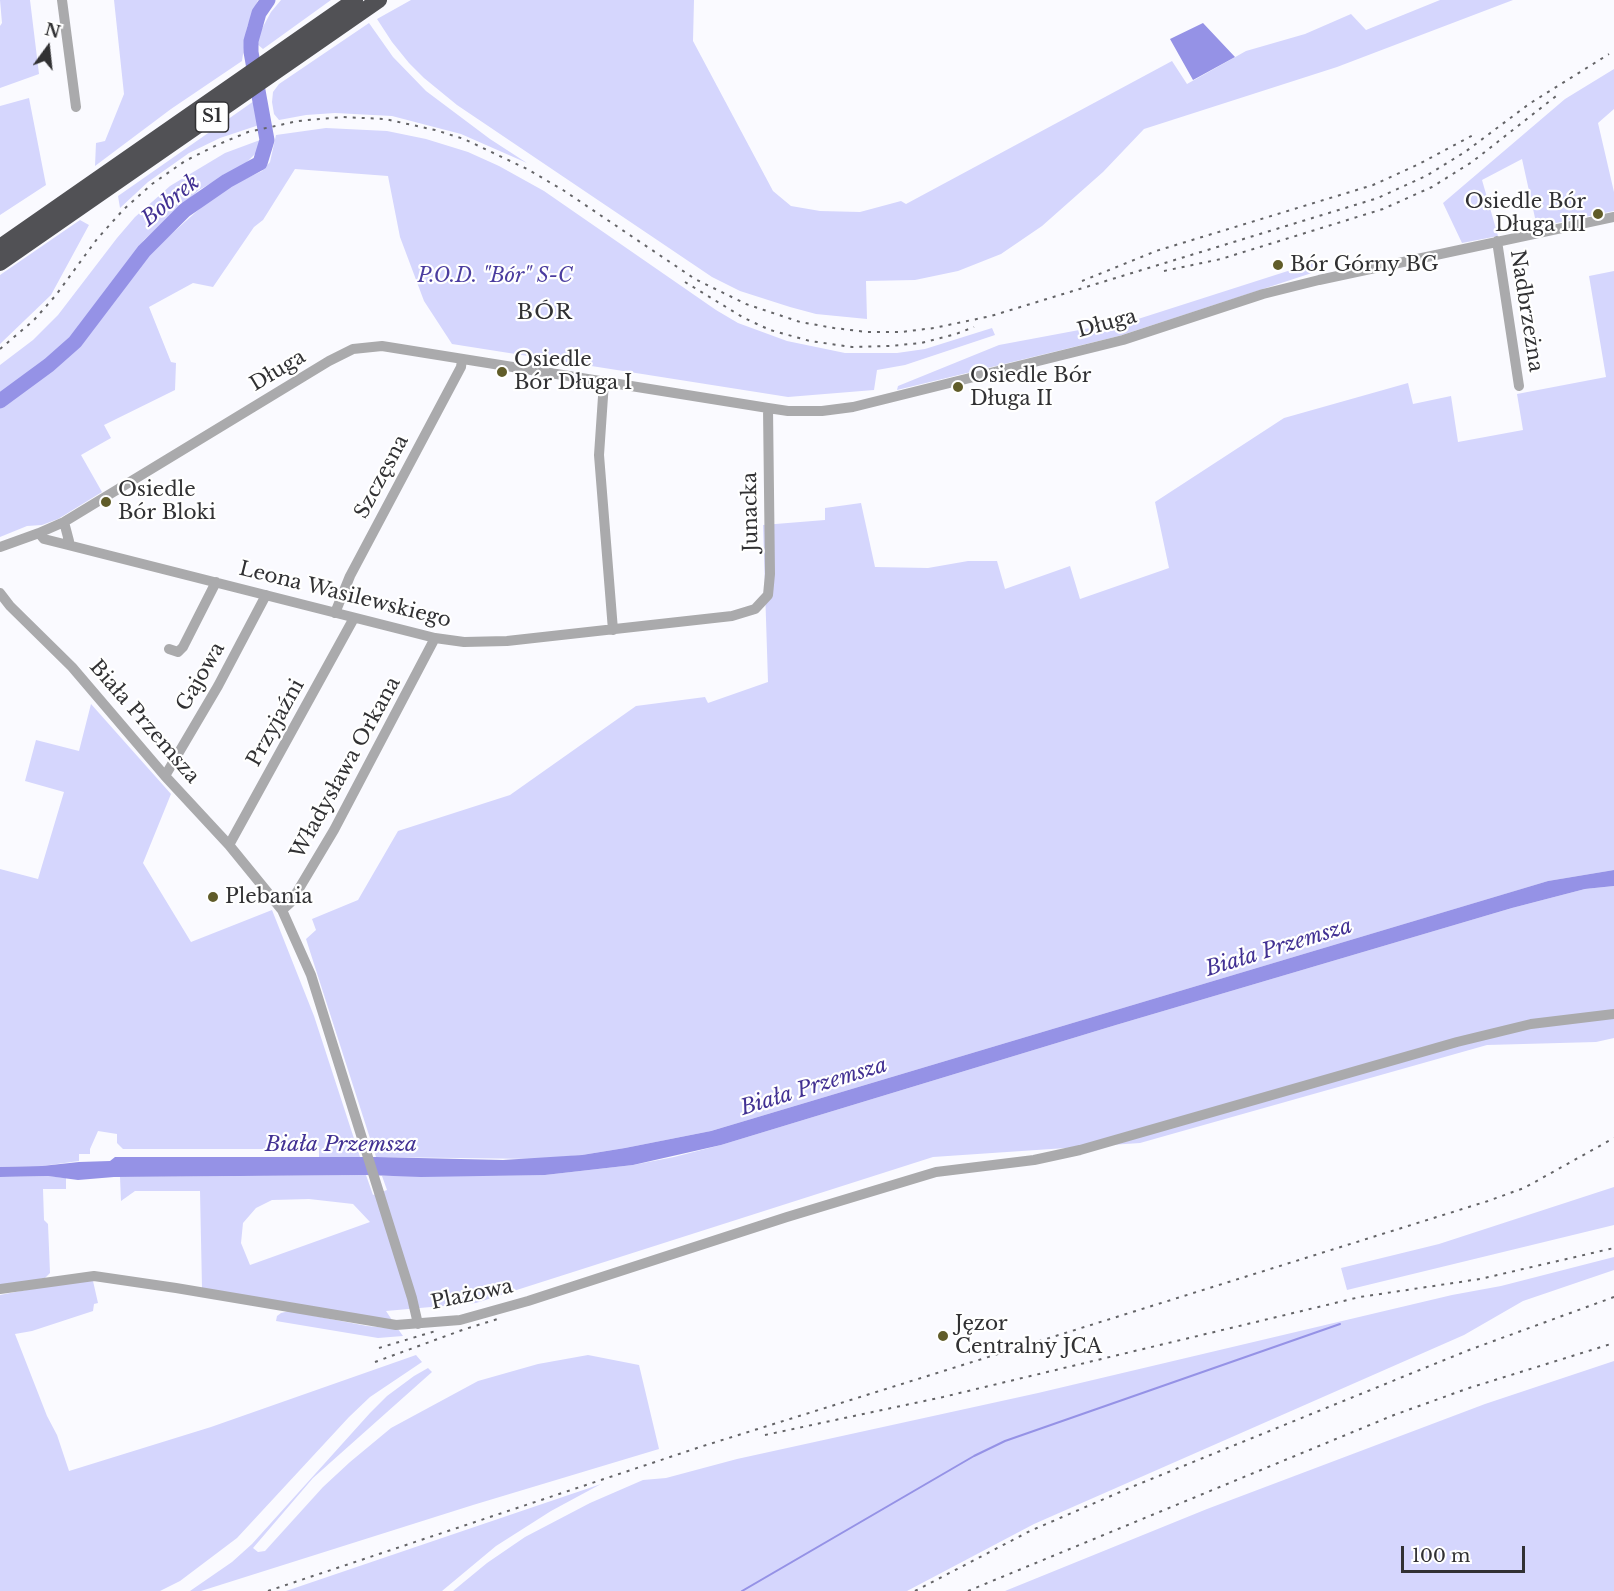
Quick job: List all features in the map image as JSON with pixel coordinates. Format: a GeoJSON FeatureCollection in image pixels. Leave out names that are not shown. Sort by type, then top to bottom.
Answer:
{"type":"FeatureCollection","features":[{"type":"Feature","properties":{"kind":"highway","name":"S1"},"geometry":{"type":"LineString","coordinates":[[0,262],[41,227],[356,0]]}},
{"type":"Feature","properties":{"kind":"highway","name":"S1"},"geometry":{"type":"LineString","coordinates":[[0,247],[41,227],[379,0]]}},
{"type":"Feature","properties":{"kind":"street"},"geometry":{"type":"LineString","coordinates":[[62,0],[76,107]]}},
{"type":"Feature","properties":{"kind":"street","name":"Długa"},"geometry":{"type":"LineString","coordinates":[[0,547],[64,522],[328,361],[353,349],[382,346],[788,411],[822,411],[853,407],[1123,340],[1263,294],[1614,217]]}},
{"type":"Feature","properties":{"kind":"street","name":"Nadbrzeżna"},"geometry":{"type":"LineString","coordinates":[[1497,241],[1519,386]]}},
{"type":"Feature","properties":{"kind":"street","name":"Szczęsna"},"geometry":{"type":"LineString","coordinates":[[335,613],[350,576],[461,367],[462,359]]}},
{"type":"Feature","properties":{"kind":"street"},"geometry":{"type":"LineString","coordinates":[[604,382],[599,455],[613,630]]}},
{"type":"Feature","properties":{"kind":"street","name":"Junacka"},"geometry":{"type":"LineString","coordinates":[[755,609],[768,595],[770,574],[768,408]]}},
{"type":"Feature","properties":{"kind":"street"},"geometry":{"type":"LineString","coordinates":[[64,522],[68,545]]}},
{"type":"Feature","properties":{"kind":"street","name":"Leona Wasilewskiego"},"geometry":{"type":"LineString","coordinates":[[39,533],[44,539],[435,638],[464,642],[484,643],[613,630],[732,616],[755,609]]}},
{"type":"Feature","properties":{"kind":"street"},"geometry":{"type":"LineString","coordinates":[[170,649],[178,652],[183,648],[216,582]]}},
{"type":"Feature","properties":{"kind":"street","name":"Biała Przemsza"},"geometry":{"type":"LineString","coordinates":[[0,593],[10,606],[72,667],[165,776],[229,845],[282,910],[311,975],[380,1192],[418,1324]]}},
{"type":"Feature","properties":{"kind":"street","name":"Gajowa"},"geometry":{"type":"LineString","coordinates":[[165,776],[218,686],[266,595]]}},
{"type":"Feature","properties":{"kind":"street","name":"Przyjaźni"},"geometry":{"type":"LineString","coordinates":[[229,845],[354,618]]}},
{"type":"Feature","properties":{"kind":"street","name":"Władysława Orkana"},"geometry":{"type":"LineString","coordinates":[[282,910],[294,897],[334,830],[394,720],[435,638]]}},
{"type":"Feature","properties":{"kind":"street","name":"Plażowa"},"geometry":{"type":"LineString","coordinates":[[0,1289],[94,1276],[396,1325],[460,1320],[528,1301],[786,1217],[936,1172],[1034,1160],[1080,1150],[1457,1042],[1520,1026],[1614,1014]]}},
{"type":"Feature","properties":{"kind":"green space"},"geometry":{"type":"Polygon","coordinates":[[[0,0],[30,0],[39,74],[0,88],[0,26],[2,23],[0,0]]]}},
{"type":"Feature","properties":{"kind":"green space"},"geometry":{"type":"Polygon","coordinates":[[[114,0],[258,0],[247,27],[242,61],[171,109],[95,166],[96,143],[105,141],[124,94],[114,0]]]}},
{"type":"Feature","properties":{"kind":"green space"},"geometry":{"type":"Polygon","coordinates":[[[281,0],[331,0],[263,49],[257,44],[259,34],[271,12],[281,0]]]}},
{"type":"Feature","properties":{"kind":"green space"},"geometry":{"type":"Polygon","coordinates":[[[411,0],[694,0],[693,41],[773,191],[791,206],[820,211],[860,212],[901,201],[906,204],[1172,61],[1187,84],[1246,51],[1305,34],[1351,14],[1366,30],[1440,0],[1513,0],[1337,67],[1144,129],[1103,172],[1042,226],[1001,254],[958,271],[915,280],[866,281],[867,319],[816,314],[790,307],[740,291],[712,277],[457,105],[409,63],[377,19],[411,0]]]}},
{"type":"Feature","properties":{"kind":"green space"},"geometry":{"type":"Polygon","coordinates":[[[369,23],[393,57],[426,91],[490,139],[527,163],[461,134],[392,116],[335,113],[279,120],[274,114],[272,102],[273,92],[279,84],[369,23]]]}},
{"type":"Feature","properties":{"kind":"green space"},"geometry":{"type":"Polygon","coordinates":[[[1614,69],[1614,109],[1598,123],[1614,192],[1614,211],[1537,227],[1522,159],[1482,180],[1498,236],[1462,243],[1443,203],[1565,99],[1614,69]]]}},
{"type":"Feature","properties":{"kind":"green space"},"geometry":{"type":"Polygon","coordinates":[[[29,98],[46,185],[0,215],[0,106],[29,98]]]}},
{"type":"Feature","properties":{"kind":"green space"},"geometry":{"type":"Polygon","coordinates":[[[254,101],[259,125],[220,138],[189,153],[148,182],[120,208],[118,196],[254,101]]]}},
{"type":"Feature","properties":{"kind":"green space","name":"P.O.D. \"Bór\" S-C"},"geometry":{"type":"Polygon","coordinates":[[[326,128],[387,131],[426,139],[468,152],[499,166],[544,191],[716,310],[738,323],[787,341],[845,353],[897,353],[925,349],[992,328],[995,335],[905,365],[877,370],[874,390],[788,397],[452,344],[424,301],[400,237],[388,176],[295,169],[263,220],[254,227],[213,287],[193,283],[149,307],[171,362],[176,363],[175,390],[104,425],[111,438],[81,455],[102,492],[58,519],[42,525],[27,526],[0,537],[0,365],[33,340],[58,315],[135,217],[170,186],[225,153],[260,140],[259,150],[245,164],[199,190],[144,240],[120,272],[127,282],[148,255],[206,203],[228,187],[262,171],[270,162],[276,135],[326,128]]]}},
{"type":"Feature","properties":{"kind":"green space"},"geometry":{"type":"Polygon","coordinates":[[[80,220],[89,225],[51,295],[0,344],[0,275],[80,220]]]}},
{"type":"Feature","properties":{"kind":"green space"},"geometry":{"type":"Polygon","coordinates":[[[1319,261],[1318,271],[1119,336],[897,390],[898,386],[999,345],[1138,319],[1319,261]]]}},
{"type":"Feature","properties":{"kind":"green space"},"geometry":{"type":"Polygon","coordinates":[[[1614,271],[1614,870],[1548,881],[711,1131],[625,1148],[540,1159],[376,1157],[306,939],[316,930],[312,919],[358,900],[398,831],[510,795],[636,706],[705,697],[708,703],[768,682],[763,525],[825,520],[825,508],[861,503],[875,567],[928,568],[968,561],[997,561],[1005,589],[1070,566],[1080,599],[1169,568],[1155,502],[1284,418],[1408,383],[1413,404],[1451,396],[1458,442],[1523,430],[1517,394],[1606,377],[1589,276],[1614,271]]]}},
{"type":"Feature","properties":{"kind":"green space"},"geometry":{"type":"Polygon","coordinates":[[[91,704],[171,794],[143,863],[191,942],[272,910],[314,1016],[360,1157],[319,1157],[319,1149],[123,1149],[117,1143],[117,1134],[98,1131],[90,1154],[79,1154],[79,1161],[42,1166],[0,1167],[0,869],[38,879],[64,792],[25,781],[36,740],[79,751],[91,704]]]}},
{"type":"Feature","properties":{"kind":"green space"},"geometry":{"type":"Polygon","coordinates":[[[1614,886],[1614,1038],[1596,1042],[1487,1045],[1140,1143],[933,1157],[476,1303],[386,1311],[392,1320],[202,1288],[200,1191],[135,1191],[121,1201],[120,1177],[366,1175],[373,1195],[387,1190],[382,1176],[545,1175],[633,1165],[674,1157],[721,1145],[1512,908],[1585,889],[1614,886]],[[309,1199],[272,1200],[256,1208],[243,1223],[241,1243],[250,1265],[370,1222],[353,1204],[309,1199]]]}},
{"type":"Feature","properties":{"kind":"green space"},"geometry":{"type":"Polygon","coordinates":[[[0,1177],[66,1178],[66,1189],[43,1189],[44,1220],[48,1224],[50,1273],[45,1278],[0,1286],[0,1177]]]}},
{"type":"Feature","properties":{"kind":"green space"},"geometry":{"type":"Polygon","coordinates":[[[1614,1187],[1614,1225],[1347,1290],[1341,1268],[1439,1244],[1614,1187]]]}},
{"type":"Feature","properties":{"kind":"green space"},"geometry":{"type":"Polygon","coordinates":[[[1614,1257],[1614,1270],[1523,1301],[1464,1335],[1034,1524],[907,1591],[453,1591],[487,1563],[525,1537],[590,1503],[643,1480],[666,1478],[737,1459],[1038,1393],[1452,1295],[1501,1286],[1614,1257]]]}},
{"type":"Feature","properties":{"kind":"green space"},"geometry":{"type":"Polygon","coordinates":[[[93,1281],[98,1303],[94,1304],[93,1311],[32,1331],[15,1334],[47,1416],[57,1435],[69,1471],[211,1427],[416,1355],[422,1362],[370,1397],[237,1538],[180,1581],[160,1591],[0,1591],[0,1295],[68,1282],[93,1281]]]}},
{"type":"Feature","properties":{"kind":"green space"},"geometry":{"type":"Polygon","coordinates":[[[289,1311],[367,1326],[398,1329],[403,1336],[378,1338],[276,1321],[277,1316],[289,1311]]]}},
{"type":"Feature","properties":{"kind":"green space"},"geometry":{"type":"Polygon","coordinates":[[[588,1355],[639,1365],[659,1449],[201,1591],[190,1591],[232,1562],[252,1544],[370,1413],[387,1396],[414,1376],[428,1368],[432,1372],[313,1478],[253,1548],[258,1552],[265,1551],[323,1487],[391,1428],[478,1381],[538,1364],[588,1355]]]}},
{"type":"Feature","properties":{"kind":"green space"},"geometry":{"type":"Polygon","coordinates":[[[1614,1361],[1614,1591],[1005,1591],[1207,1509],[1485,1404],[1614,1361]]]}},
{"type":"Feature","properties":{"kind":"green space"},"geometry":{"type":"Polygon","coordinates":[[[601,1484],[551,1511],[496,1546],[442,1591],[286,1591],[601,1484]]]}},
{"type":"Feature","properties":{"kind":"shaded area"},"geometry":{"type":"Polygon","coordinates":[[[1203,23],[1235,57],[1193,80],[1170,39],[1203,23]]]}},
{"type":"Feature","properties":{"kind":"shaded area"},"geometry":{"type":"Polygon","coordinates":[[[1614,870],[1614,886],[1585,889],[1512,908],[721,1145],[633,1165],[545,1175],[114,1177],[78,1180],[48,1176],[0,1177],[0,1167],[110,1161],[115,1157],[376,1157],[503,1160],[582,1155],[625,1148],[711,1131],[1548,881],[1614,870]]]}},
{"type":"Feature","properties":{"kind":"waterway","name":"Bobrek"},"geometry":{"type":"LineString","coordinates":[[0,401],[49,365],[75,342],[144,251],[185,210],[227,181],[260,163],[267,140],[251,41],[259,13],[268,0]]}},
{"type":"Feature","properties":{"kind":"waterway"},"geometry":{"type":"LineString","coordinates":[[742,1591],[974,1456],[1005,1441],[1340,1324]]}},
{"type":"Feature","properties":{"kind":"railway"},"geometry":{"type":"LineString","coordinates":[[0,349],[34,320],[56,295],[97,239],[124,209],[152,184],[185,161],[217,145],[248,132],[298,121],[342,117],[385,119],[464,139],[527,169],[563,190],[695,279],[746,304],[800,322],[867,332],[901,332],[934,328],[991,316],[1378,198],[1426,176],[1465,152],[1529,104],[1609,54]]}},
{"type":"Feature","properties":{"kind":"railway"},"geometry":{"type":"LineString","coordinates":[[1164,271],[1221,259],[1383,209],[1432,187],[1472,162],[1560,93]]}},
{"type":"Feature","properties":{"kind":"railway"},"geometry":{"type":"LineString","coordinates":[[1082,281],[1156,251],[1373,185],[1477,133]]}},
{"type":"Feature","properties":{"kind":"railway"},"geometry":{"type":"LineString","coordinates":[[685,282],[744,318],[770,330],[810,341],[852,347],[890,346],[921,343],[974,327]]}},
{"type":"Feature","properties":{"kind":"railway"},"geometry":{"type":"LineString","coordinates":[[268,1591],[700,1447],[1488,1201],[1524,1188],[1614,1138]]}},
{"type":"Feature","properties":{"kind":"railway"},"geometry":{"type":"LineString","coordinates":[[765,1435],[943,1397],[1360,1297],[1480,1279],[1614,1248]]}},
{"type":"Feature","properties":{"kind":"railway"},"geometry":{"type":"LineString","coordinates":[[915,1591],[1030,1531],[1134,1486],[1469,1350],[1614,1297]]}},
{"type":"Feature","properties":{"kind":"railway"},"geometry":{"type":"LineString","coordinates":[[375,1362],[501,1318]]}},
{"type":"Feature","properties":{"kind":"railway"},"geometry":{"type":"LineString","coordinates":[[379,1348],[439,1330]]}},
{"type":"Feature","properties":{"kind":"railway"},"geometry":{"type":"LineString","coordinates":[[968,1591],[1394,1415],[1469,1388],[1614,1343]]}},
{"type":"Feature","properties":{"kind":"place","name":"Osiedle Bór Długa III"},"geometry":{"type":"Point","coordinates":[1598,214]}},
{"type":"Feature","properties":{"kind":"place","name":"Bór Górny BG"},"geometry":{"type":"Point","coordinates":[1278,265]}},
{"type":"Feature","properties":{"kind":"place","name":"Osiedle Bór Długa I"},"geometry":{"type":"Point","coordinates":[502,372]}},
{"type":"Feature","properties":{"kind":"place","name":"Osiedle Bór Długa II"},"geometry":{"type":"Point","coordinates":[958,387]}},
{"type":"Feature","properties":{"kind":"place","name":"Osiedle Bór Bloki"},"geometry":{"type":"Point","coordinates":[106,502]}},
{"type":"Feature","properties":{"kind":"place","name":"Plebania"},"geometry":{"type":"Point","coordinates":[213,897]}},
{"type":"Feature","properties":{"kind":"place","name":"Jęzor Centralny JCA"},"geometry":{"type":"Point","coordinates":[943,1336]}},
{"type":"Feature","properties":{"kind":"district","name":"BÓR"},"geometry":{"type":"Point","coordinates":[545,313]}}]}
